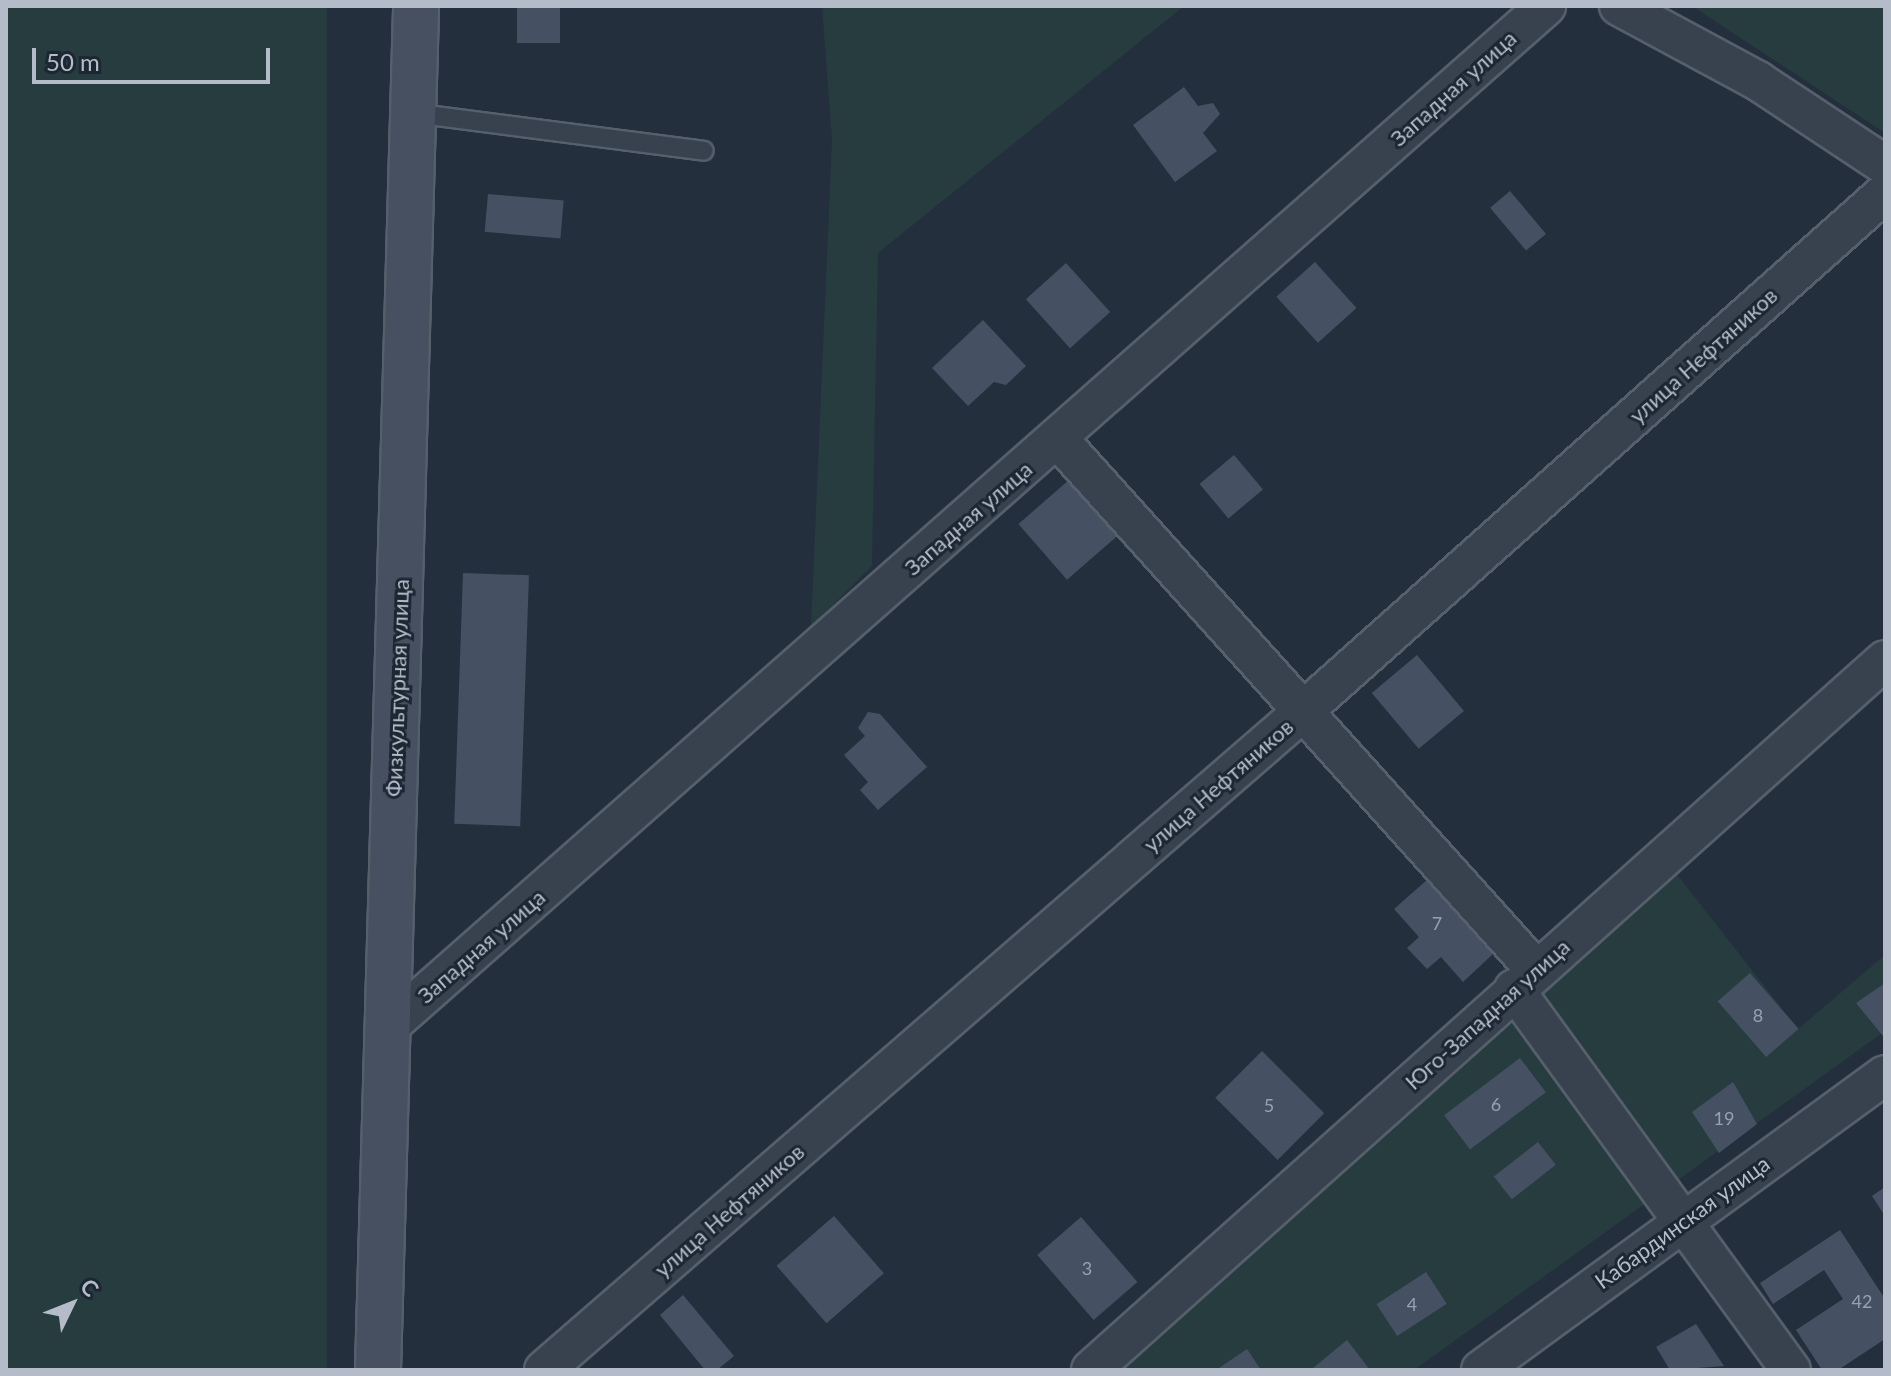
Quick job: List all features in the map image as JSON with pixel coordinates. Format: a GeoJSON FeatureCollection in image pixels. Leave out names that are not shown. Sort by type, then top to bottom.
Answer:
{"type":"FeatureCollection","features":[{"type":"Feature","properties":{"kind":"main road","name":"Физкультурная улица"},"geometry":{"type":"LineString","coordinates":[[378,1370],[416,6]]}},
{"type":"Feature","properties":{"kind":"street","name":"Западная улица"},"geometry":{"type":"LineString","coordinates":[[388,1027],[1546,6]]}},
{"type":"Feature","properties":{"kind":"street"},"geometry":{"type":"LineString","coordinates":[[1619,6],[1758,81],[1885,165]]}},
{"type":"Feature","properties":{"kind":"street","name":"улица Нефтяников"},"geometry":{"type":"LineString","coordinates":[[544,1370],[1301,713],[1885,193]]}},
{"type":"Feature","properties":{"kind":"street"},"geometry":{"type":"LineString","coordinates":[[1058,439],[1301,713],[1525,980],[1684,1220],[1791,1370]]}},
{"type":"Feature","properties":{"kind":"street","name":"Юго-Западная улица"},"geometry":{"type":"LineString","coordinates":[[1091,1370],[1885,660]]}},
{"type":"Feature","properties":{"kind":"street","name":"Кабардинская улица"},"geometry":{"type":"LineString","coordinates":[[1481,1370],[1885,1075]]}},
{"type":"Feature","properties":{"kind":"lane"},"geometry":{"type":"LineString","coordinates":[[413,113],[704,151]]}},
{"type":"Feature","properties":{"kind":"green space"},"geometry":{"type":"Polygon","coordinates":[[[6,6],[327,6],[327,1370],[6,1370],[6,6]]]}},
{"type":"Feature","properties":{"kind":"green space"},"geometry":{"type":"Polygon","coordinates":[[[822,6],[1184,6],[878,253],[872,566],[811,627],[832,140],[822,6]]]}},
{"type":"Feature","properties":{"kind":"green space"},"geometry":{"type":"Polygon","coordinates":[[[1692,6],[1885,6],[1885,133],[1692,6]]]}},
{"type":"Feature","properties":{"kind":"green space"},"geometry":{"type":"Polygon","coordinates":[[[1675,872],[1798,1029],[1885,955],[1885,1031],[1414,1370],[1118,1370],[1675,872]]]}},
{"type":"Feature","properties":{"kind":"building"},"geometry":{"type":"Polygon","coordinates":[[[517,6],[560,6],[560,43],[517,43],[517,6]]]}},
{"type":"Feature","properties":{"kind":"building"},"geometry":{"type":"Polygon","coordinates":[[[1184,87],[1198,106],[1213,103],[1220,114],[1203,133],[1217,151],[1175,182],[1133,125],[1184,87]]]}},
{"type":"Feature","properties":{"kind":"building"},"geometry":{"type":"Polygon","coordinates":[[[1510,191],[1546,234],[1526,251],[1490,208],[1510,191]]]}},
{"type":"Feature","properties":{"kind":"building"},"geometry":{"type":"Polygon","coordinates":[[[488,194],[564,201],[560,238],[485,232],[488,194]]]}},
{"type":"Feature","properties":{"kind":"building"},"geometry":{"type":"Polygon","coordinates":[[[1315,262],[1356,308],[1318,343],[1276,297],[1315,262]]]}},
{"type":"Feature","properties":{"kind":"building"},"geometry":{"type":"Polygon","coordinates":[[[1066,263],[1110,312],[1070,348],[1026,299],[1066,263]]]}},
{"type":"Feature","properties":{"kind":"building"},"geometry":{"type":"Polygon","coordinates":[[[983,320],[1026,366],[1006,385],[994,382],[968,406],[932,368],[983,320]]]}},
{"type":"Feature","properties":{"kind":"building"},"geometry":{"type":"Polygon","coordinates":[[[1234,455],[1263,489],[1228,518],[1200,484],[1234,455]]]}},
{"type":"Feature","properties":{"kind":"building"},"geometry":{"type":"Polygon","coordinates":[[[1069,480],[1118,536],[1067,580],[1018,524],[1069,480]]]}},
{"type":"Feature","properties":{"kind":"building"},"geometry":{"type":"Polygon","coordinates":[[[463,573],[529,575],[520,826],[454,824],[463,573]]]}},
{"type":"Feature","properties":{"kind":"building"},"geometry":{"type":"Polygon","coordinates":[[[1417,655],[1464,711],[1419,749],[1372,693],[1417,655]]]}},
{"type":"Feature","properties":{"kind":"building"},"geometry":{"type":"Polygon","coordinates":[[[868,712],[880,714],[927,767],[878,810],[860,790],[868,782],[844,755],[865,736],[858,728],[868,712]]]}},
{"type":"Feature","properties":{"kind":"building"},"geometry":{"type":"Polygon","coordinates":[[[1427,880],[1494,953],[1463,982],[1441,957],[1427,969],[1407,948],[1419,937],[1394,909],[1427,880]]]}},
{"type":"Feature","properties":{"kind":"building"},"geometry":{"type":"Polygon","coordinates":[[[1750,973],[1799,1029],[1766,1057],[1718,1001],[1750,973]]]}},
{"type":"Feature","properties":{"kind":"building"},"geometry":{"type":"Polygon","coordinates":[[[1885,983],[1885,1034],[1883,1036],[1856,1003],[1885,983]]]}},
{"type":"Feature","properties":{"kind":"building"},"geometry":{"type":"Polygon","coordinates":[[[1262,1051],[1324,1113],[1278,1160],[1215,1098],[1262,1051]]]}},
{"type":"Feature","properties":{"kind":"building"},"geometry":{"type":"Polygon","coordinates":[[[1520,1058],[1546,1092],[1470,1150],[1444,1115],[1520,1058]]]}},
{"type":"Feature","properties":{"kind":"building"},"geometry":{"type":"Polygon","coordinates":[[[1733,1082],[1757,1124],[1719,1153],[1692,1112],[1733,1082]]]}},
{"type":"Feature","properties":{"kind":"building"},"geometry":{"type":"Polygon","coordinates":[[[1538,1142],[1556,1165],[1512,1199],[1494,1176],[1538,1142]]]}},
{"type":"Feature","properties":{"kind":"building"},"geometry":{"type":"Polygon","coordinates":[[[1885,1187],[1885,1216],[1872,1196],[1885,1187]]]}},
{"type":"Feature","properties":{"kind":"building"},"geometry":{"type":"Polygon","coordinates":[[[834,1216],[884,1273],[827,1323],[777,1266],[834,1216]]]}},
{"type":"Feature","properties":{"kind":"building"},"geometry":{"type":"Polygon","coordinates":[[[1081,1217],[1137,1282],[1094,1320],[1037,1255],[1081,1217]]]}},
{"type":"Feature","properties":{"kind":"building"},"geometry":{"type":"Polygon","coordinates":[[[1840,1230],[1885,1299],[1885,1339],[1838,1370],[1822,1370],[1796,1330],[1843,1299],[1824,1270],[1773,1304],[1760,1283],[1840,1230]]]}},
{"type":"Feature","properties":{"kind":"building"},"geometry":{"type":"Polygon","coordinates":[[[1426,1272],[1447,1304],[1397,1336],[1377,1304],[1426,1272]]]}},
{"type":"Feature","properties":{"kind":"building"},"geometry":{"type":"Polygon","coordinates":[[[683,1295],[734,1356],[717,1370],[705,1370],[660,1315],[683,1295]]]}},
{"type":"Feature","properties":{"kind":"building"},"geometry":{"type":"Polygon","coordinates":[[[1696,1324],[1724,1366],[1670,1370],[1656,1347],[1696,1324]]]}},
{"type":"Feature","properties":{"kind":"building"},"geometry":{"type":"Polygon","coordinates":[[[1347,1340],[1370,1370],[1314,1370],[1313,1368],[1347,1340]]]}},
{"type":"Feature","properties":{"kind":"building"},"geometry":{"type":"Polygon","coordinates":[[[1247,1349],[1261,1370],[1216,1370],[1247,1349]]]}}]}
